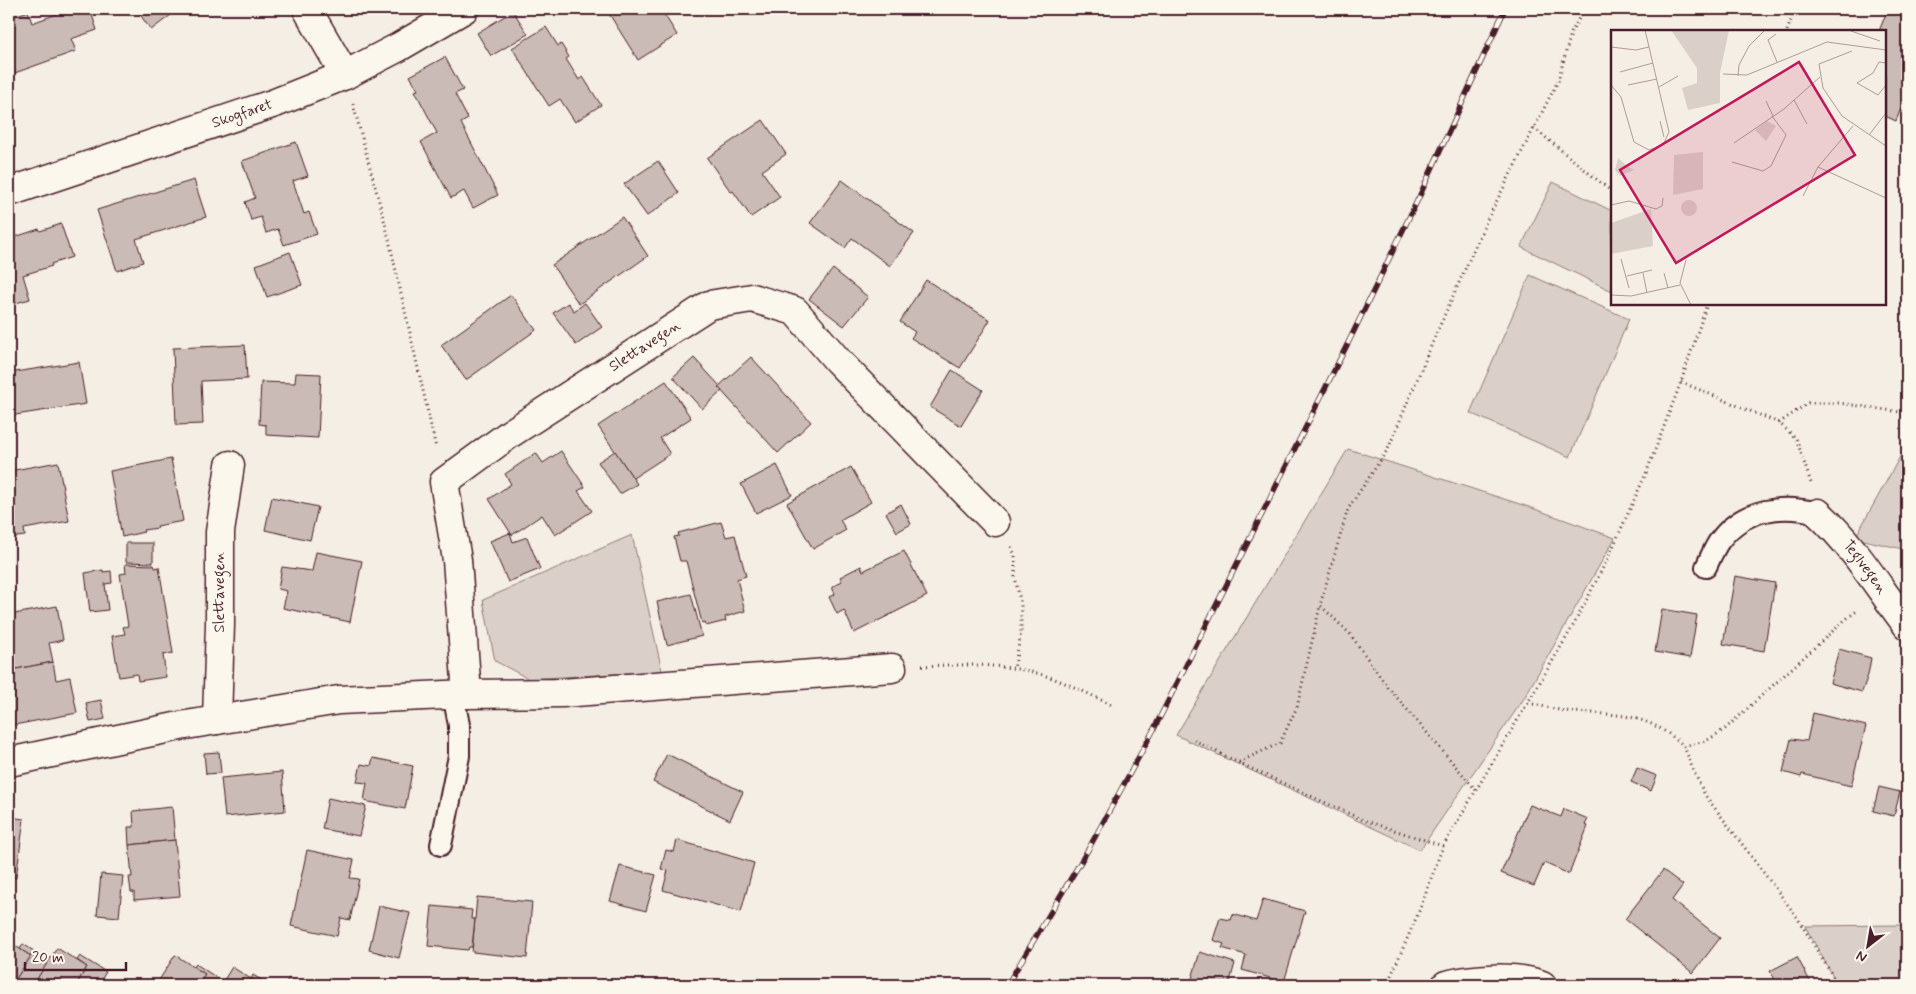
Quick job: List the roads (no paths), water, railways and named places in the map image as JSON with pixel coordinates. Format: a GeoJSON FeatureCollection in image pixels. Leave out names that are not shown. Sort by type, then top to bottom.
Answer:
{"type":"FeatureCollection","features":[{"type":"Feature","properties":{"kind":"street"},"geometry":{"type":"LineString","coordinates":[[307,9],[345,75]]}},
{"type":"Feature","properties":{"kind":"street","name":"Skogfaret"},"geometry":{"type":"LineString","coordinates":[[9,192],[275,103],[345,75],[399,47],[464,9]]}},
{"type":"Feature","properties":{"kind":"street","name":"Slettavegen"},"geometry":{"type":"LineString","coordinates":[[460,694],[457,560],[444,482],[511,433],[709,305],[752,298],[795,311],[838,361],[995,522]]}},
{"type":"Feature","properties":{"kind":"street","name":"Slettavegen"},"geometry":{"type":"LineString","coordinates":[[217,720],[220,532],[230,465]]}},
{"type":"Feature","properties":{"kind":"street","name":"Teglvegen"},"geometry":{"type":"LineString","coordinates":[[1818,513],[1857,554],[1907,625]]}},
{"type":"Feature","properties":{"kind":"street"},"geometry":{"type":"LineString","coordinates":[[9,762],[180,726],[339,700],[460,694],[562,693],[892,668]]}},
{"type":"Feature","properties":{"kind":"street"},"geometry":{"type":"LineString","coordinates":[[1446,985],[1502,978],[1535,982],[1542,985]]}},
{"type":"Feature","properties":{"kind":"lane"},"geometry":{"type":"LineString","coordinates":[[1706,567],[1721,540],[1741,522],[1757,513],[1781,508],[1802,509],[1818,513]]}},
{"type":"Feature","properties":{"kind":"lane"},"geometry":{"type":"LineString","coordinates":[[441,845],[459,756],[460,694]]}},
{"type":"Feature","properties":{"kind":"railway"},"geometry":{"type":"LineString","coordinates":[[1007,985],[1089,848],[1153,731],[1351,337],[1420,195],[1505,9]]}}]}
